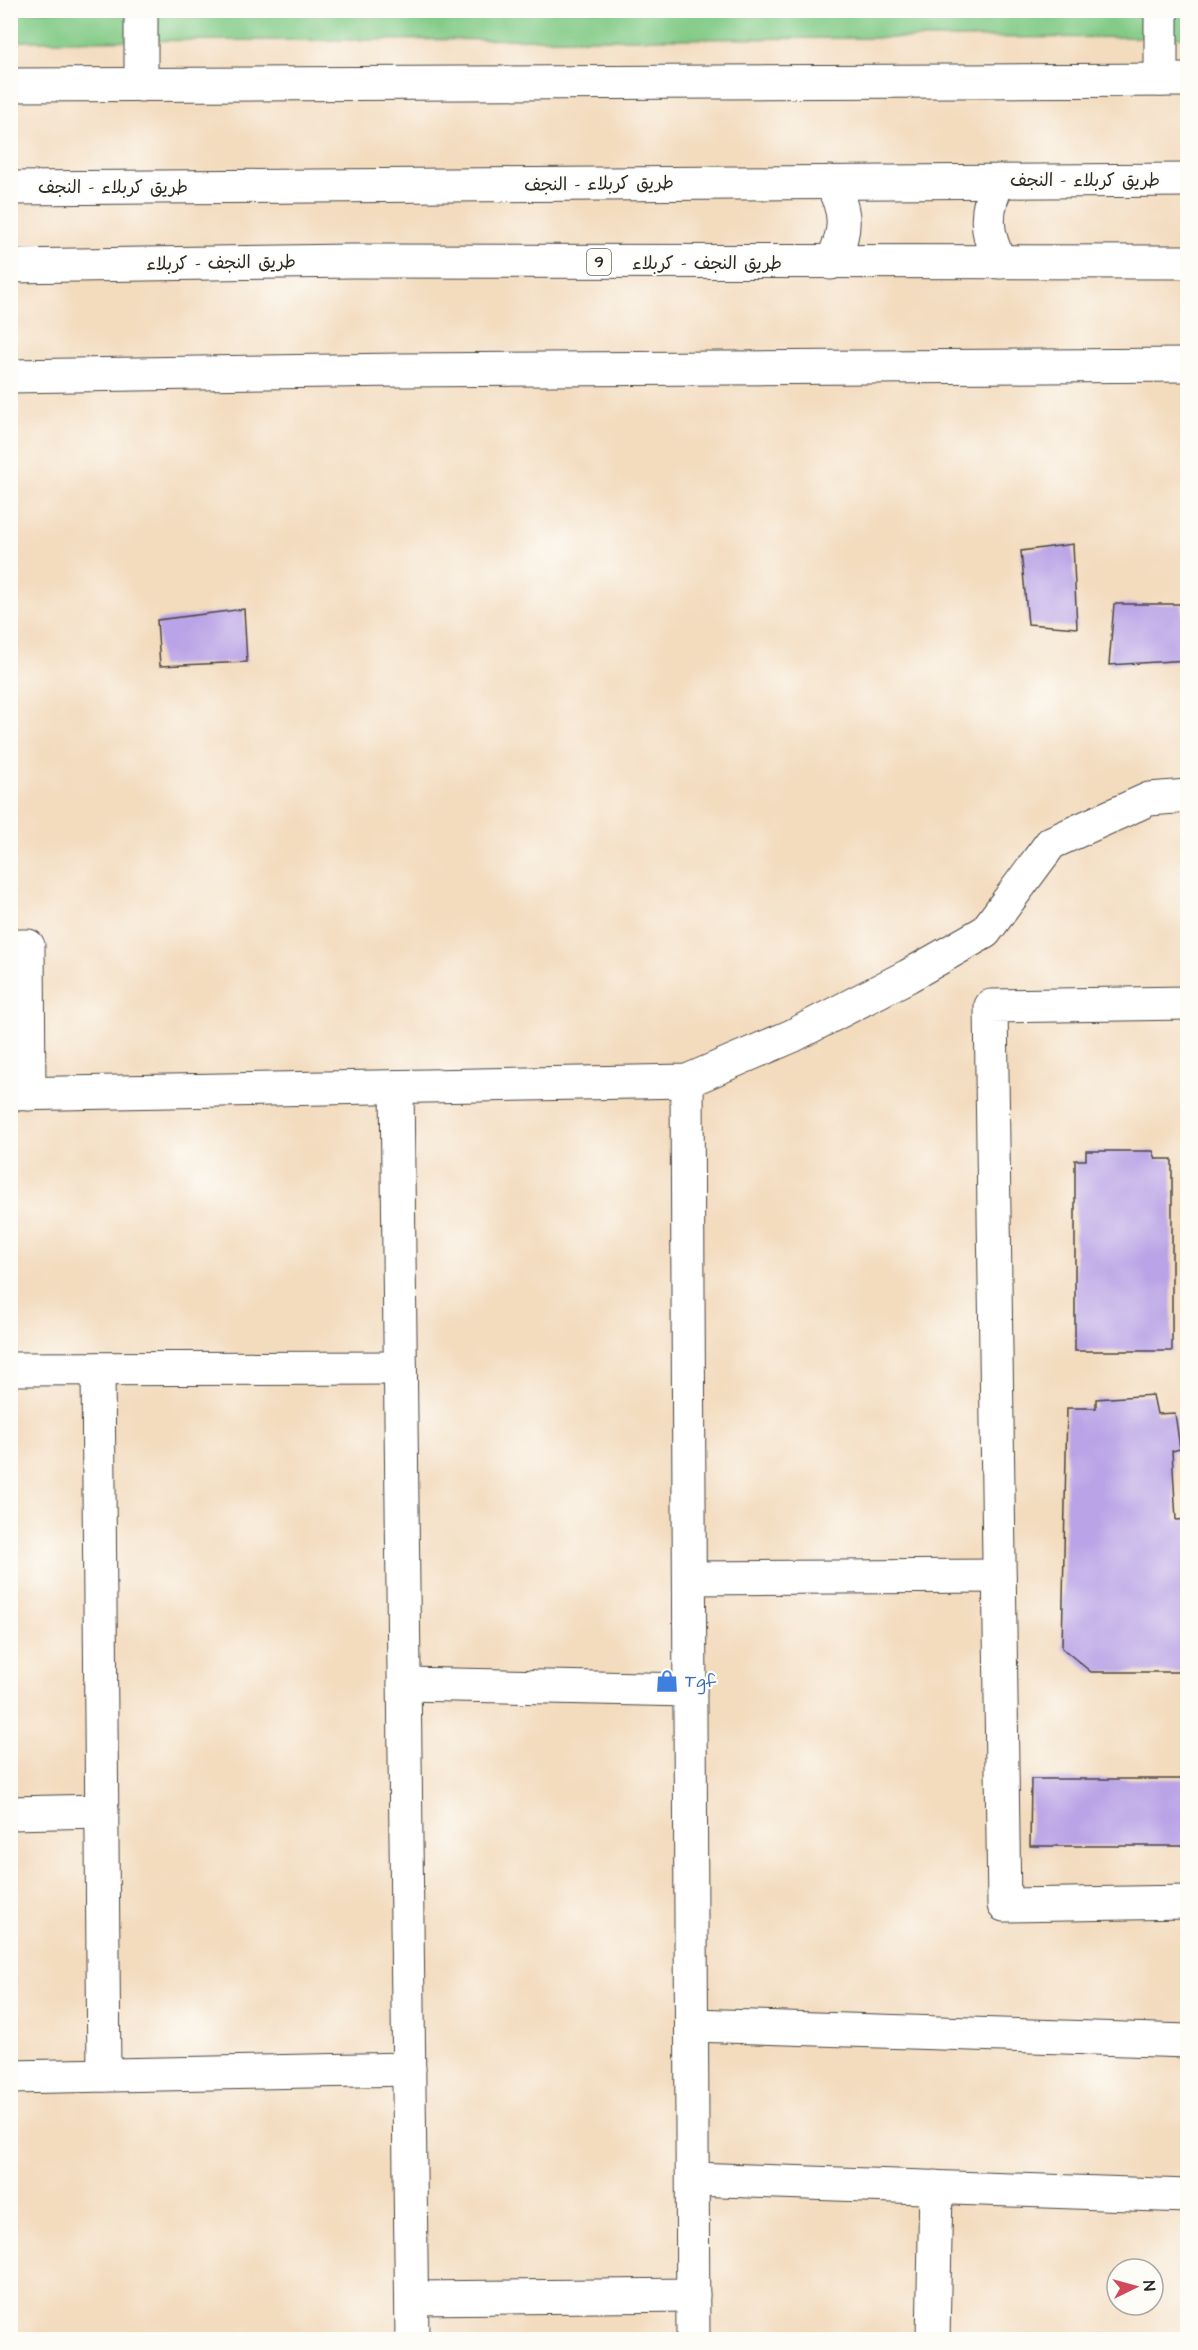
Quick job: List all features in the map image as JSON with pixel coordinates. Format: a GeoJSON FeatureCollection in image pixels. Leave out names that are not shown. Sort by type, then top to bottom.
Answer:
{"type":"FeatureCollection","features":[{"type":"Feature","properties":{"kind":"main road"},"geometry":{"type":"LineString","coordinates":[[141,10],[141,85]]}},
{"type":"Feature","properties":{"kind":"main road"},"geometry":{"type":"LineString","coordinates":[[10,85],[1174,80],[1161,10]]}},
{"type":"Feature","properties":{"kind":"main road","name":"طريق کربلاء - النجف"},"geometry":{"type":"LineString","coordinates":[[10,188],[1188,180]]}},
{"type":"Feature","properties":{"kind":"main road"},"geometry":{"type":"LineString","coordinates":[[999,181],[991,196],[987,213],[987,230],[1000,262]]}},
{"type":"Feature","properties":{"kind":"main road"},"geometry":{"type":"LineString","coordinates":[[830,182],[841,205],[844,231],[831,263]]}},
{"type":"Feature","properties":{"kind":"main road","name":"طريق النجف - کربلاء"},"geometry":{"type":"LineString","coordinates":[[10,266],[350,261],[1188,262]]}},
{"type":"Feature","properties":{"kind":"main road"},"geometry":{"type":"LineString","coordinates":[[10,376],[400,370],[1188,365]]}},
{"type":"Feature","properties":{"kind":"main road"},"geometry":{"type":"LineString","coordinates":[[10,946],[28,946],[20,1094],[687,1081],[792,1036],[908,976],[985,932],[1051,843],[1149,799],[1188,796]]}},
{"type":"Feature","properties":{"kind":"main road"},"geometry":{"type":"LineString","coordinates":[[1188,1003],[991,1006],[1004,1905],[1188,1902]]}},
{"type":"Feature","properties":{"kind":"main road"},"geometry":{"type":"LineString","coordinates":[[687,1081],[693,2340]]}},
{"type":"Feature","properties":{"kind":"main road"},"geometry":{"type":"LineString","coordinates":[[397,1087],[412,2340]]}},
{"type":"Feature","properties":{"kind":"main road"},"geometry":{"type":"LineString","coordinates":[[10,1369],[400,1368]]}},
{"type":"Feature","properties":{"kind":"main road"},"geometry":{"type":"LineString","coordinates":[[98,1369],[104,2075]]}},
{"type":"Feature","properties":{"kind":"main road"},"geometry":{"type":"LineString","coordinates":[[690,1578],[999,1576]]}},
{"type":"Feature","properties":{"kind":"main road"},"geometry":{"type":"LineString","coordinates":[[404,1684],[690,1690]]}},
{"type":"Feature","properties":{"kind":"main road"},"geometry":{"type":"LineString","coordinates":[[10,1813],[102,1811]]}},
{"type":"Feature","properties":{"kind":"main road"},"geometry":{"type":"LineString","coordinates":[[692,2025],[1188,2041]]}},
{"type":"Feature","properties":{"kind":"main road"},"geometry":{"type":"LineString","coordinates":[[10,2077],[409,2069]]}},
{"type":"Feature","properties":{"kind":"main road"},"geometry":{"type":"LineString","coordinates":[[693,2179],[1188,2196]]}},
{"type":"Feature","properties":{"kind":"main road"},"geometry":{"type":"LineString","coordinates":[[933,2340],[936,2187]]}},
{"type":"Feature","properties":{"kind":"main road"},"geometry":{"type":"LineString","coordinates":[[412,2298],[693,2295]]}},
{"type":"Feature","properties":{"kind":"green space"},"geometry":{"type":"Polygon","coordinates":[[[1187,10],[1188,37],[11,41],[10,11],[1187,10]]]}},
{"type":"Feature","properties":{"kind":"building"},"geometry":{"type":"Polygon","coordinates":[[[1073,544],[1077,628],[1028,624],[1021,551],[1073,544]]]}},
{"type":"Feature","properties":{"kind":"building"},"geometry":{"type":"Polygon","coordinates":[[[1114,604],[1182,604],[1184,632],[1188,632],[1188,660],[1109,665],[1114,604]]]}},
{"type":"Feature","properties":{"kind":"building"},"geometry":{"type":"Polygon","coordinates":[[[244,609],[247,662],[160,666],[157,620],[244,609]]]}},
{"type":"Feature","properties":{"kind":"building"},"geometry":{"type":"Polygon","coordinates":[[[1086,1151],[1153,1151],[1156,1159],[1172,1159],[1172,1351],[1075,1351],[1075,1160],[1086,1160],[1086,1151]]]}},
{"type":"Feature","properties":{"kind":"building"},"geometry":{"type":"Polygon","coordinates":[[[1153,1395],[1157,1414],[1175,1413],[1180,1449],[1172,1451],[1176,1520],[1188,1519],[1188,1672],[1091,1672],[1062,1648],[1067,1408],[1096,1408],[1096,1399],[1153,1395]]]}},
{"type":"Feature","properties":{"kind":"building"},"geometry":{"type":"Polygon","coordinates":[[[1031,1779],[1188,1779],[1188,1846],[1030,1846],[1031,1779]]]}},
{"type":"Feature","properties":{"kind":"place","name":"Tgf"},"geometry":{"type":"Point","coordinates":[667,1681]}}]}
